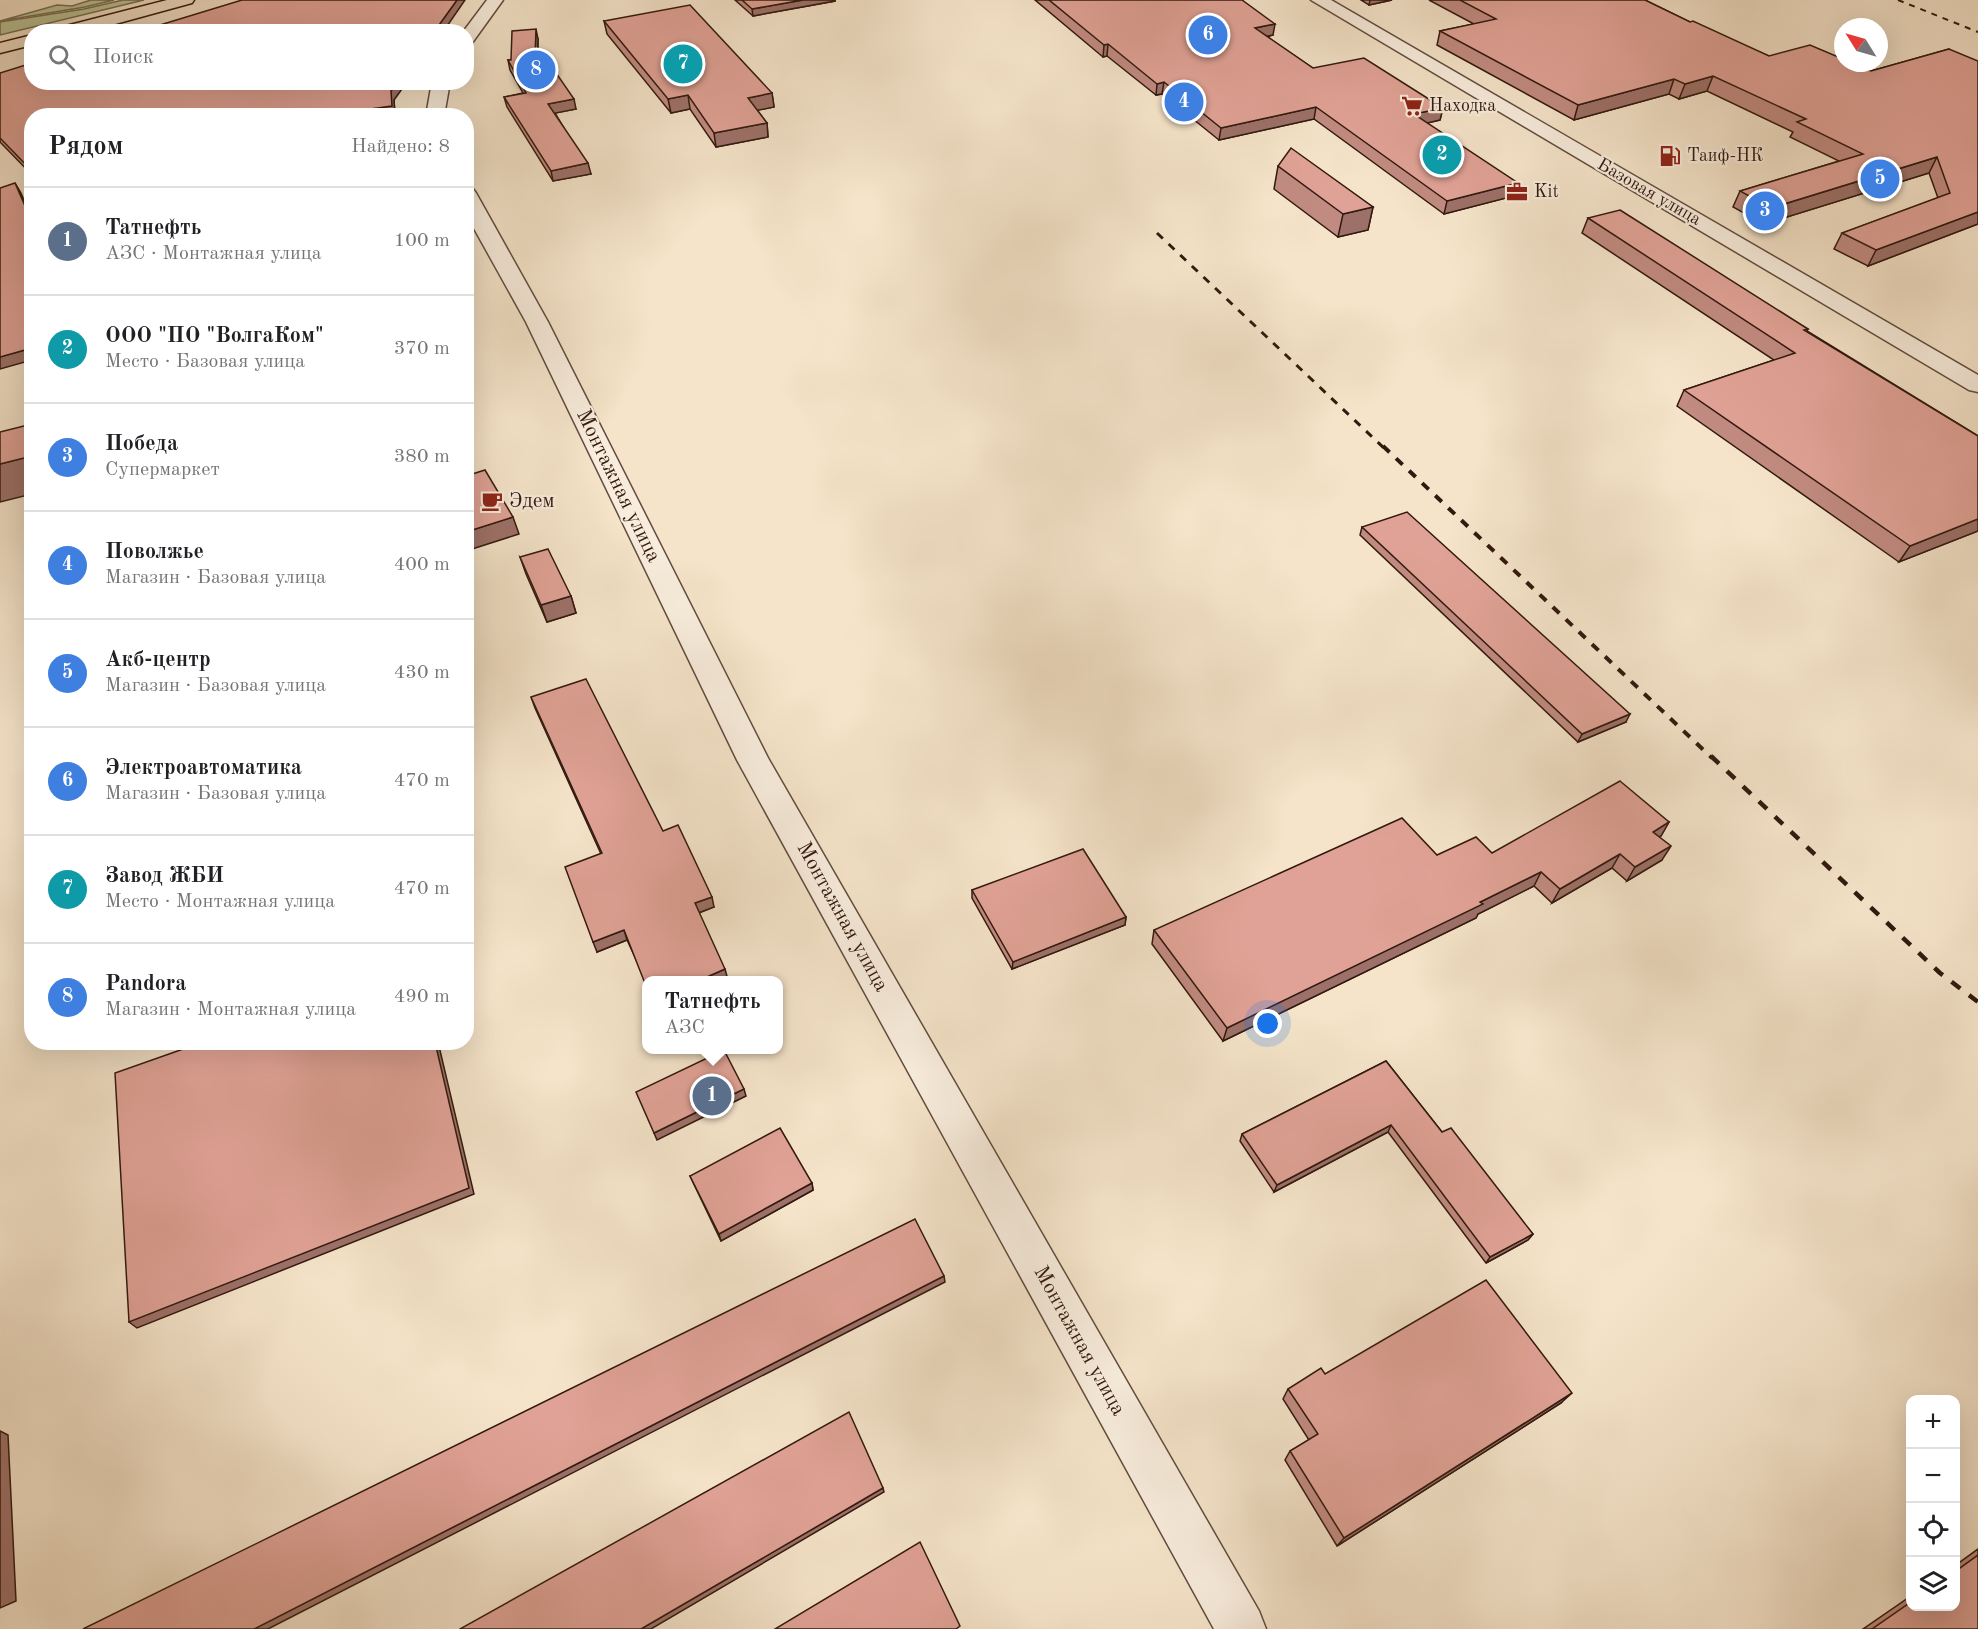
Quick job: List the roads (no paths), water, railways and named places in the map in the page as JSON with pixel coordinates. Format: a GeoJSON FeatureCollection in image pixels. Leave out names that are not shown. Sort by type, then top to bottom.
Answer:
{"type":"FeatureCollection","features":[{"type":"Feature","properties":{"kind":"main road"},"geometry":{"type":"LineString","coordinates":[[94,24],[186,0]]}},
{"type":"Feature","properties":{"kind":"main road"},"geometry":{"type":"LineString","coordinates":[[0,48],[24,42]]}},
{"type":"Feature","properties":{"kind":"street"},"geometry":{"type":"LineString","coordinates":[[474,28],[495,0]]}},
{"type":"Feature","properties":{"kind":"street","name":"Базовая улица"},"geometry":{"type":"LineString","coordinates":[[1319,0],[1978,385]]}},
{"type":"Feature","properties":{"kind":"street"},"geometry":{"type":"LineString","coordinates":[[436,108],[438,90]]}},
{"type":"Feature","properties":{"kind":"street","name":"Монтажная улица"},"geometry":{"type":"LineString","coordinates":[[474,208],[537,322],[753,760],[1241,1629]]}},
{"type":"Feature","properties":{"kind":"railway"},"geometry":{"type":"LineString","coordinates":[[1898,0],[1978,32]]}},
{"type":"Feature","properties":{"kind":"railway"},"geometry":{"type":"LineString","coordinates":[[1157,233],[1384,448]]}},
{"type":"Feature","properties":{"kind":"railway"},"geometry":{"type":"LineString","coordinates":[[1383,446],[1712,758]]}},
{"type":"Feature","properties":{"kind":"railway"},"geometry":{"type":"LineString","coordinates":[[1711,756],[1940,973],[1978,1002]]}},
{"type":"Feature","properties":{"kind":"place","name":"Электроавтоматика"},"geometry":{"type":"Point","coordinates":[1208,35]}},
{"type":"Feature","properties":{"kind":"place","name":"Завод ЖБИ"},"geometry":{"type":"Point","coordinates":[683,64]}},
{"type":"Feature","properties":{"kind":"place","name":"Pandora"},"geometry":{"type":"Point","coordinates":[536,70]}},
{"type":"Feature","properties":{"kind":"place","name":"Поволжье"},"geometry":{"type":"Point","coordinates":[1184,102]}},
{"type":"Feature","properties":{"kind":"place","name":"Находка"},"geometry":{"type":"Point","coordinates":[1412,106]}},
{"type":"Feature","properties":{"kind":"place","name":"ООО \"ПО \"ВолгаКом\""},"geometry":{"type":"Point","coordinates":[1442,155]}},
{"type":"Feature","properties":{"kind":"place","name":"Таиф-НК"},"geometry":{"type":"Point","coordinates":[1670,156]}},
{"type":"Feature","properties":{"kind":"place","name":"Акб-центр"},"geometry":{"type":"Point","coordinates":[1880,179]}},
{"type":"Feature","properties":{"kind":"place","name":"Kit"},"geometry":{"type":"Point","coordinates":[1517,192]}},
{"type":"Feature","properties":{"kind":"place","name":"Победа"},"geometry":{"type":"Point","coordinates":[1765,211]}},
{"type":"Feature","properties":{"kind":"place","name":"Эдем"},"geometry":{"type":"Point","coordinates":[492,501]}},
{"type":"Feature","properties":{"kind":"place","name":"Татнефть"},"geometry":{"type":"Point","coordinates":[712,1096]}}]}
